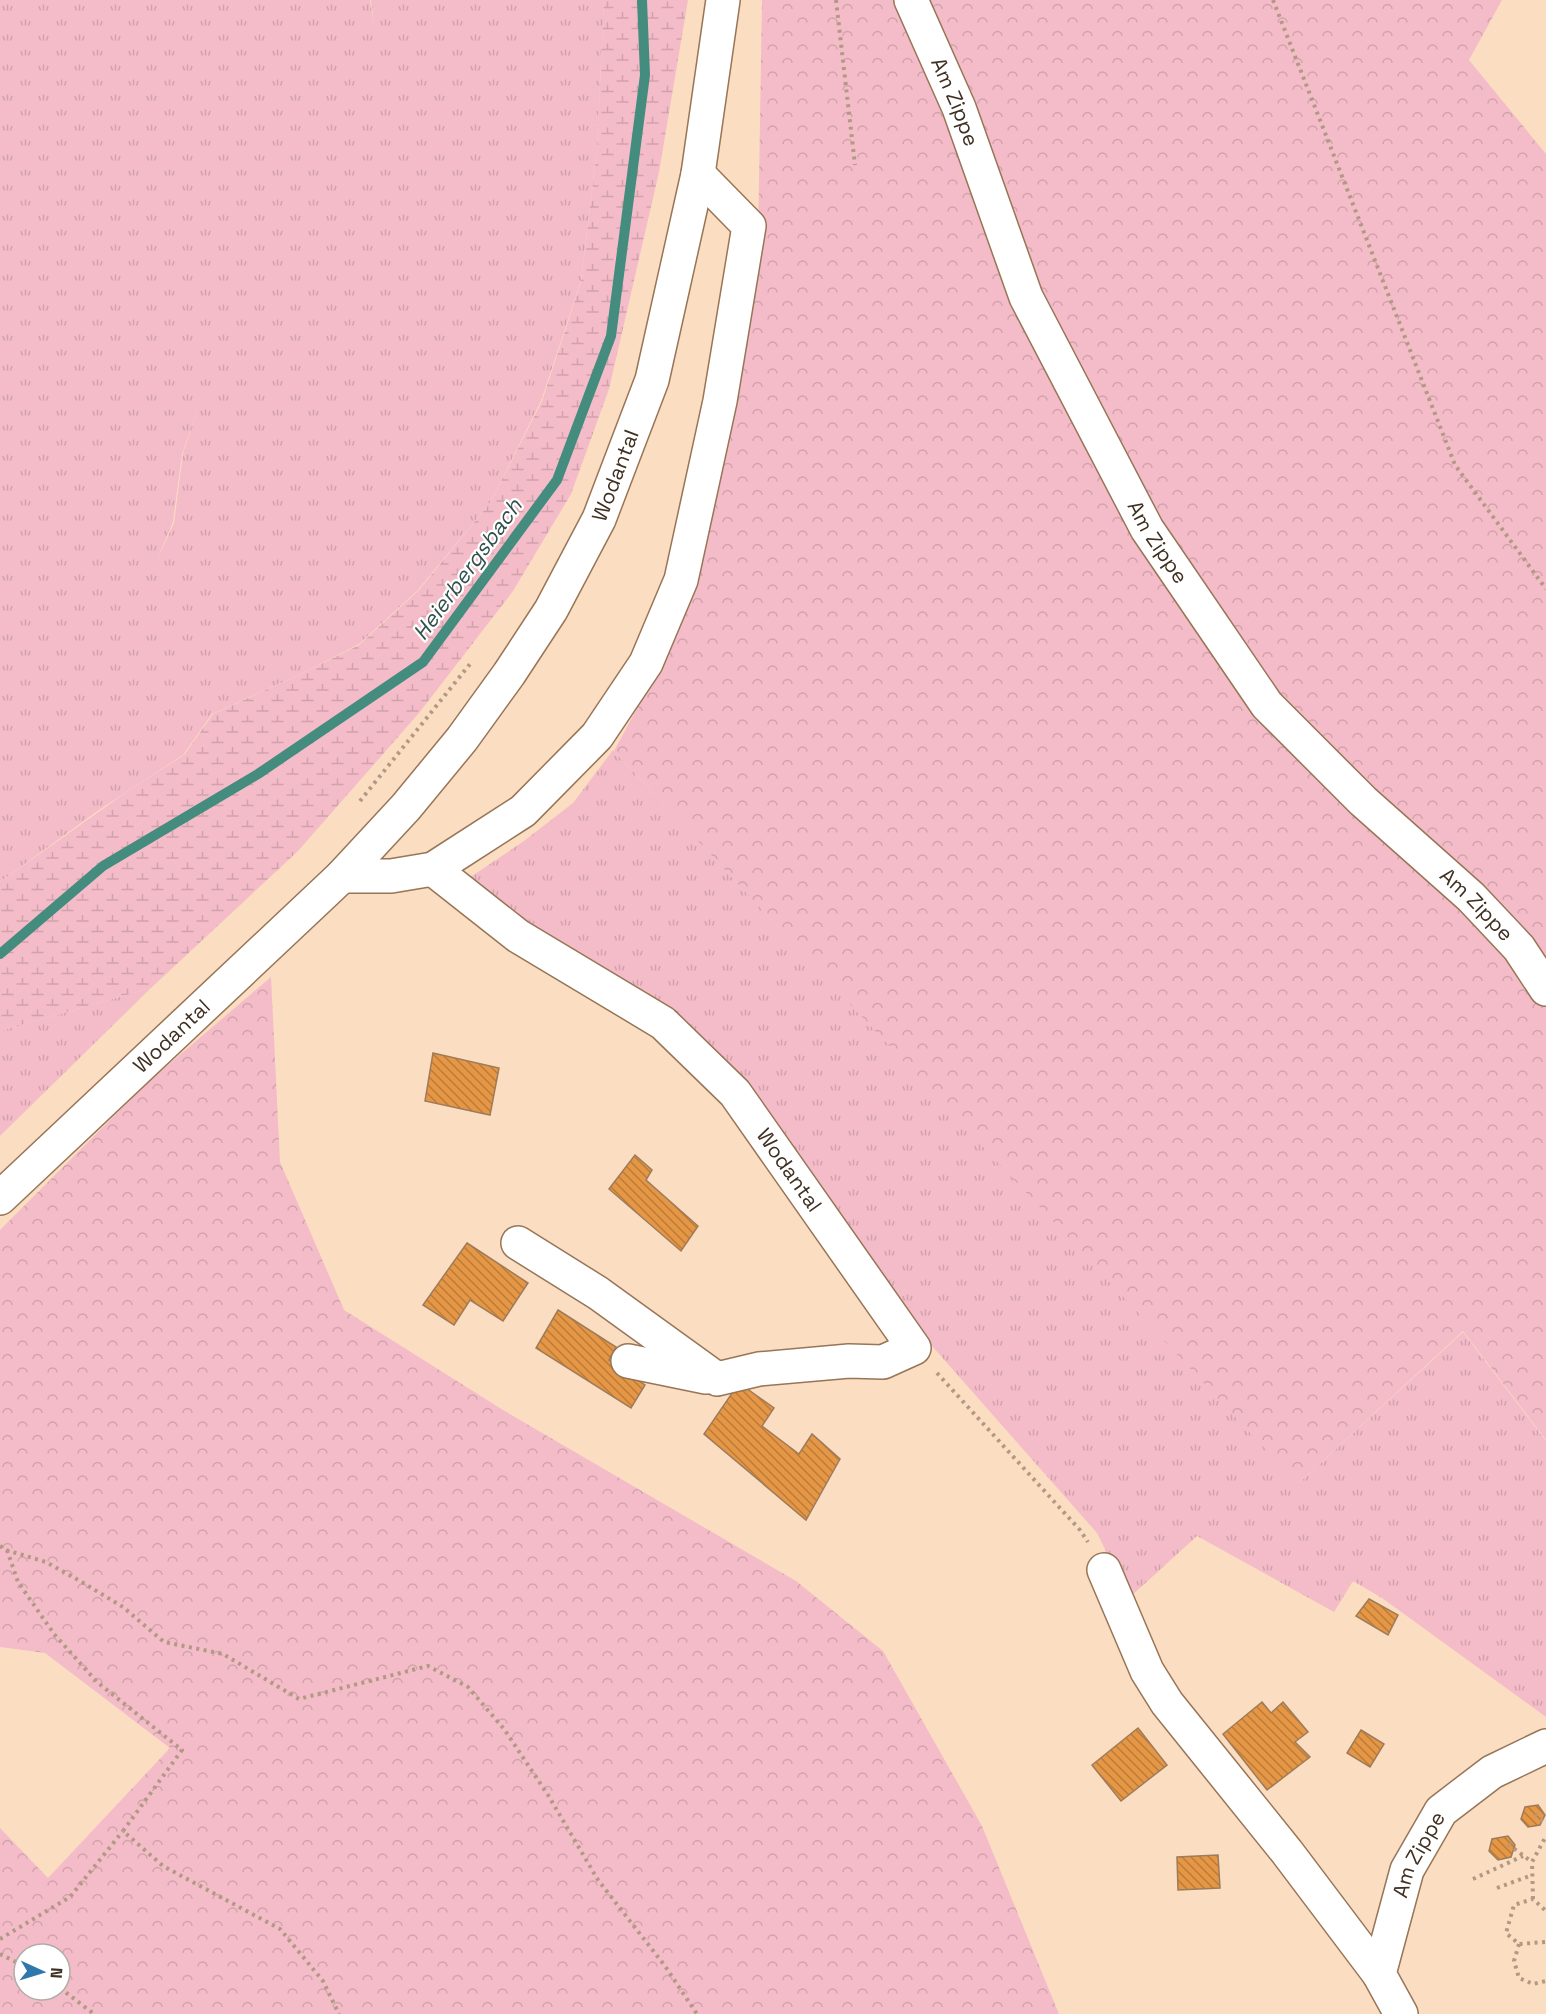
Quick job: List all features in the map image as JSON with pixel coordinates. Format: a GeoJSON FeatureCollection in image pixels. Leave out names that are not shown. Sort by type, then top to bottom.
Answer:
{"type":"FeatureCollection","features":[{"type":"Feature","properties":{"kind":"street","name":"Wodantal"},"geometry":{"type":"LineString","coordinates":[[0,1198],[342,876],[406,807],[462,739],[551,610],[599,519],[652,380],[698,174],[723,0]]}},
{"type":"Feature","properties":{"kind":"street","name":"Am Zippe"},"geometry":{"type":"LineString","coordinates":[[911,0],[959,108],[1026,297],[1147,529],[1267,705],[1363,801],[1479,906],[1519,948],[1546,989]]}},
{"type":"Feature","properties":{"kind":"street"},"geometry":{"type":"LineString","coordinates":[[342,876],[391,876],[433,869],[523,811],[597,736],[646,663],[681,580],[720,401],[749,226],[698,174]]}},
{"type":"Feature","properties":{"kind":"street","name":"Wodantal"},"geometry":{"type":"LineString","coordinates":[[433,869],[518,936],[663,1023],[735,1093],[914,1348]]}},
{"type":"Feature","properties":{"kind":"street"},"geometry":{"type":"LineString","coordinates":[[518,1243],[598,1293],[717,1379]]}},
{"type":"Feature","properties":{"kind":"street"},"geometry":{"type":"LineString","coordinates":[[628,1361],[717,1379],[759,1369],[849,1361],[883,1362],[914,1348]]}},
{"type":"Feature","properties":{"kind":"street"},"geometry":{"type":"LineString","coordinates":[[1104,1569],[1147,1671],[1167,1703],[1287,1852],[1379,1974],[1401,2014]]}},
{"type":"Feature","properties":{"kind":"street","name":"Am Zippe"},"geometry":{"type":"LineString","coordinates":[[1379,1974],[1407,1870],[1441,1812],[1492,1772],[1546,1746]]}},
{"type":"Feature","properties":{"kind":"path"},"geometry":{"type":"LineString","coordinates":[[836,0],[855,165]]}},
{"type":"Feature","properties":{"kind":"path"},"geometry":{"type":"LineString","coordinates":[[1273,0],[1455,465],[1546,589]]}},
{"type":"Feature","properties":{"kind":"path"},"geometry":{"type":"LineString","coordinates":[[353,810],[476,657]]}},
{"type":"Feature","properties":{"kind":"path"},"geometry":{"type":"LineString","coordinates":[[914,1348],[1080,1530],[1104,1569]]}},
{"type":"Feature","properties":{"kind":"path"},"geometry":{"type":"LineString","coordinates":[[0,1546],[6,1550],[46,1562],[80,1581],[123,1607],[164,1642],[223,1654],[299,1699],[428,1666],[468,1687],[504,1729],[548,1795],[598,1880],[665,1966],[697,2014]]}},
{"type":"Feature","properties":{"kind":"path"},"geometry":{"type":"LineString","coordinates":[[0,1939],[70,1897],[123,1831],[182,1750],[97,1682],[54,1634],[18,1582],[6,1550]]}},
{"type":"Feature","properties":{"kind":"path"},"geometry":{"type":"LineString","coordinates":[[1535,1814],[1546,1824]]}},
{"type":"Feature","properties":{"kind":"path"},"geometry":{"type":"LineString","coordinates":[[123,1831],[163,1866],[217,1893],[280,1929],[323,1981],[339,2014]]}},
{"type":"Feature","properties":{"kind":"path"},"geometry":{"type":"LineString","coordinates":[[1546,1836],[1532,1862],[1533,1899],[1546,1911]]}},
{"type":"Feature","properties":{"kind":"path"},"geometry":{"type":"LineString","coordinates":[[1508,1844],[1532,1862]]}},
{"type":"Feature","properties":{"kind":"path"},"geometry":{"type":"LineString","coordinates":[[1473,1879],[1523,1856]]}},
{"type":"Feature","properties":{"kind":"path"},"geometry":{"type":"LineString","coordinates":[[1497,1888],[1532,1875]]}},
{"type":"Feature","properties":{"kind":"path"},"geometry":{"type":"LineString","coordinates":[[1533,1899],[1514,1905],[1506,1933],[1519,1944],[1546,1942]]}},
{"type":"Feature","properties":{"kind":"path"},"geometry":{"type":"LineString","coordinates":[[1519,1944],[1514,1962],[1519,1978],[1533,1984],[1546,1981]]}},
{"type":"Feature","properties":{"kind":"path"},"geometry":{"type":"LineString","coordinates":[[72,1997],[94,2014]]}},
{"type":"Feature","properties":{"kind":"green space"},"geometry":{"type":"Polygon","coordinates":[[[0,0],[370,0],[374,24],[371,0],[604,0],[597,149],[581,281],[541,401],[490,503],[417,591],[359,644],[301,674],[212,714],[183,755],[99,810],[0,882],[0,0]],[[198,408],[182,454],[173,522],[156,562],[174,523],[183,453],[198,408]]]}},
{"type":"Feature","properties":{"kind":"green space"},"geometry":{"type":"Polygon","coordinates":[[[604,0],[688,0],[659,172],[609,389],[571,494],[513,591],[419,713],[298,851],[151,988],[0,1031],[0,882],[128,791],[184,755],[213,714],[359,645],[418,591],[490,503],[542,401],[581,282],[597,149],[604,0]]]}},
{"type":"Feature","properties":{"kind":"green space"},"geometry":{"type":"Polygon","coordinates":[[[762,0],[1502,0],[1469,60],[1546,154],[1546,1440],[1463,1331],[1298,1484],[614,751],[659,668],[758,241],[762,0]]]}},
{"type":"Feature","properties":{"kind":"green space"},"geometry":{"type":"Polygon","coordinates":[[[613,750],[1299,1483],[1463,1332],[1546,1441],[1546,1717],[1382,1598],[1353,1581],[1334,1612],[1197,1536],[1129,1598],[1097,1533],[917,1329],[742,1083],[466,880],[524,841],[573,803],[613,750]]]}},
{"type":"Feature","properties":{"kind":"green space"},"geometry":{"type":"Polygon","coordinates":[[[271,977],[280,1162],[344,1310],[503,1410],[796,1581],[883,1651],[982,1826],[1059,2014],[0,2014],[0,1828],[48,1878],[170,1748],[45,1653],[0,1647],[0,1230],[148,1082],[271,977]]]}},
{"type":"Feature","properties":{"kind":"green space"},"geometry":{"type":"Polygon","coordinates":[[[151,988],[0,1136],[0,1031],[151,988]]]}},
{"type":"Feature","properties":{"kind":"building"},"geometry":{"type":"Polygon","coordinates":[[[433,1053],[499,1068],[490,1115],[425,1101],[433,1053]]]}},
{"type":"Feature","properties":{"kind":"building"},"geometry":{"type":"Polygon","coordinates":[[[635,1155],[652,1170],[646,1180],[698,1226],[681,1251],[609,1189],[635,1155]]]}},
{"type":"Feature","properties":{"kind":"building"},"geometry":{"type":"Polygon","coordinates":[[[467,1243],[528,1283],[503,1321],[470,1300],[454,1325],[423,1305],[467,1243]]]}},
{"type":"Feature","properties":{"kind":"building"},"geometry":{"type":"Polygon","coordinates":[[[558,1310],[616,1347],[609,1360],[645,1385],[631,1408],[536,1348],[558,1310]]]}},
{"type":"Feature","properties":{"kind":"building"},"geometry":{"type":"Polygon","coordinates":[[[739,1383],[774,1408],[762,1426],[799,1454],[812,1434],[840,1459],[806,1520],[704,1434],[739,1383]]]}},
{"type":"Feature","properties":{"kind":"building"},"geometry":{"type":"Polygon","coordinates":[[[1369,1599],[1398,1615],[1388,1635],[1356,1616],[1369,1599]]]}},
{"type":"Feature","properties":{"kind":"building"},"geometry":{"type":"Polygon","coordinates":[[[1262,1702],[1271,1713],[1283,1702],[1308,1732],[1295,1742],[1310,1757],[1267,1790],[1223,1734],[1262,1702]]]}},
{"type":"Feature","properties":{"kind":"building"},"geometry":{"type":"Polygon","coordinates":[[[1138,1728],[1167,1765],[1121,1801],[1092,1765],[1138,1728]]]}},
{"type":"Feature","properties":{"kind":"building"},"geometry":{"type":"Polygon","coordinates":[[[1361,1730],[1384,1744],[1370,1767],[1347,1753],[1361,1730]]]}},
{"type":"Feature","properties":{"kind":"building"},"geometry":{"type":"Polygon","coordinates":[[[1538,1805],[1545,1815],[1540,1825],[1528,1827],[1521,1819],[1525,1807],[1538,1805]]]}},
{"type":"Feature","properties":{"kind":"building"},"geometry":{"type":"Polygon","coordinates":[[[1508,1836],[1515,1845],[1511,1857],[1498,1860],[1489,1851],[1492,1839],[1508,1836]]]}},
{"type":"Feature","properties":{"kind":"building"},"geometry":{"type":"Polygon","coordinates":[[[1218,1855],[1220,1888],[1178,1890],[1177,1857],[1218,1855]]]}},
{"type":"Feature","properties":{"kind":"waterway","name":"Heierbergsbach"},"geometry":{"type":"LineString","coordinates":[[0,954],[103,866],[258,774],[423,662],[557,480],[611,336],[645,75],[642,0]]}}]}
